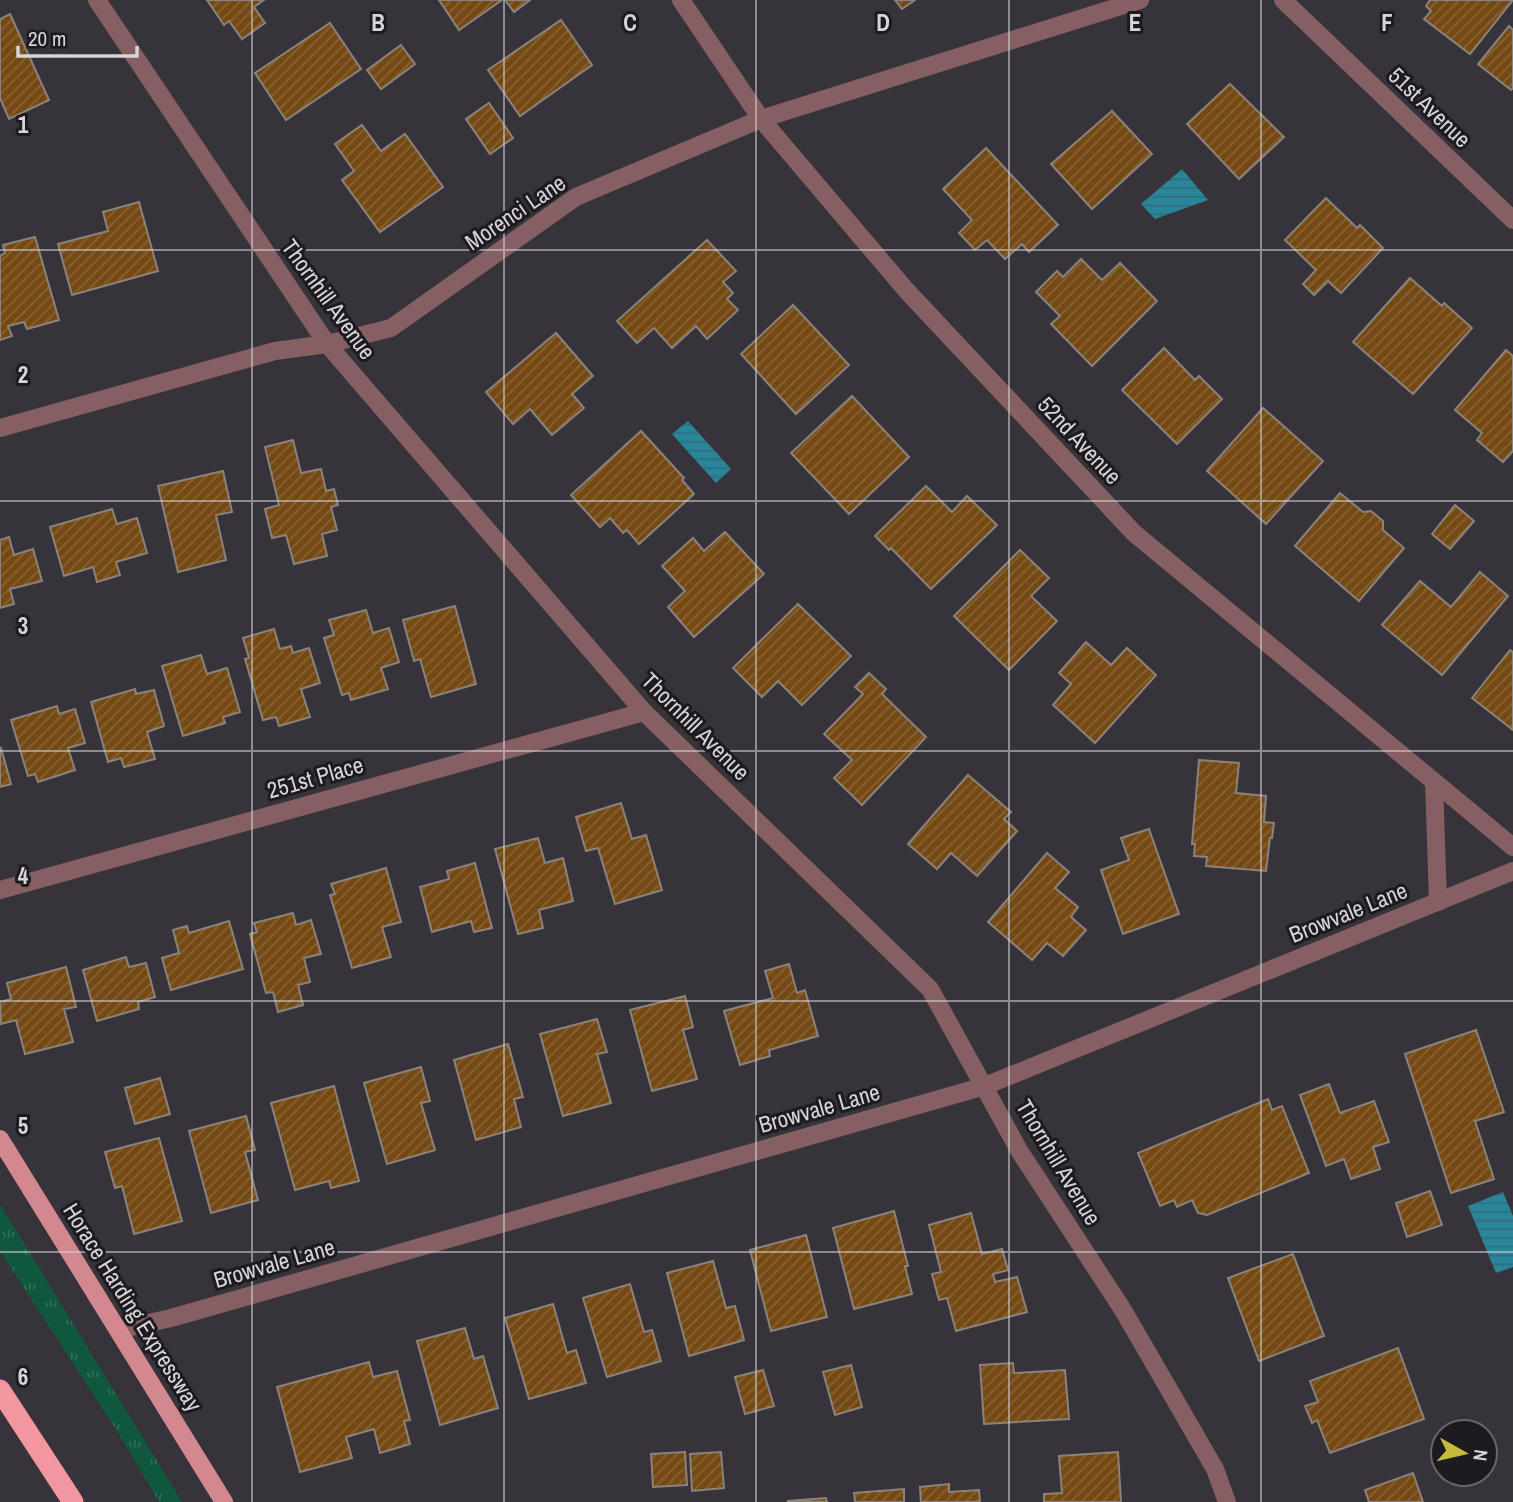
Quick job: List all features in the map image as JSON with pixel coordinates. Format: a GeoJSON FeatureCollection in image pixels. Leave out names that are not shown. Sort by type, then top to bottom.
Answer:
{"type":"FeatureCollection","features":[{"type":"Feature","properties":{"kind":"highway"},"geometry":{"type":"LineString","coordinates":[[0,1390],[73,1502]]}},
{"type":"Feature","properties":{"kind":"main road","name":"Horace Harding Expressway"},"geometry":{"type":"LineString","coordinates":[[0,1139],[224,1502]]}},
{"type":"Feature","properties":{"kind":"street","name":"Thornhill Avenue"},"geometry":{"type":"LineString","coordinates":[[97,0],[327,344],[644,712],[930,989],[1020,1152],[1136,1333],[1215,1469],[1227,1502]]}},
{"type":"Feature","properties":{"kind":"street","name":"52nd Avenue"},"geometry":{"type":"LineString","coordinates":[[681,0],[761,119],[906,289],[1134,533],[1513,847]]}},
{"type":"Feature","properties":{"kind":"street","name":"Morenci Lane"},"geometry":{"type":"LineString","coordinates":[[0,428],[275,351],[327,344],[391,328],[576,197],[761,119],[1140,0]]}},
{"type":"Feature","properties":{"kind":"street","name":"51st Avenue"},"geometry":{"type":"LineString","coordinates":[[1283,0],[1513,220]]}},
{"type":"Feature","properties":{"kind":"street","name":"251st Place"},"geometry":{"type":"LineString","coordinates":[[0,890],[644,712]]}},
{"type":"Feature","properties":{"kind":"street"},"geometry":{"type":"LineString","coordinates":[[1434,782],[1438,902]]}},
{"type":"Feature","properties":{"kind":"street","name":"Browvale Lane"},"geometry":{"type":"LineString","coordinates":[[118,1329],[171,1318],[985,1086],[1513,871]]}},
{"type":"Feature","properties":{"kind":"green space"},"geometry":{"type":"Polygon","coordinates":[[[0,1204],[182,1502],[159,1502],[117,1431],[0,1251],[0,1204]]]}},
{"type":"Feature","properties":{"kind":"water"},"geometry":{"type":"Polygon","coordinates":[[[1182,169],[1208,200],[1155,219],[1141,204],[1182,169]]]}},
{"type":"Feature","properties":{"kind":"water"},"geometry":{"type":"Polygon","coordinates":[[[688,421],[731,469],[716,483],[672,434],[688,421]]]}},
{"type":"Feature","properties":{"kind":"water"},"geometry":{"type":"Polygon","coordinates":[[[1503,1192],[1513,1216],[1513,1267],[1496,1273],[1468,1206],[1503,1192]]]}},
{"type":"Feature","properties":{"kind":"building"},"geometry":{"type":"Polygon","coordinates":[[[207,0],[264,0],[254,7],[265,23],[242,39],[229,21],[224,25],[207,0]]]}},
{"type":"Feature","properties":{"kind":"building"},"geometry":{"type":"Polygon","coordinates":[[[439,0],[502,0],[459,30],[439,0]]]}},
{"type":"Feature","properties":{"kind":"building"},"geometry":{"type":"Polygon","coordinates":[[[505,0],[530,0],[514,12],[505,0]]]}},
{"type":"Feature","properties":{"kind":"building"},"geometry":{"type":"Polygon","coordinates":[[[895,0],[915,0],[902,9],[895,0]]]}},
{"type":"Feature","properties":{"kind":"building"},"geometry":{"type":"Polygon","coordinates":[[[1430,0],[1513,0],[1470,54],[1424,19],[1431,11],[1426,6],[1430,0]]]}},
{"type":"Feature","properties":{"kind":"building"},"geometry":{"type":"Polygon","coordinates":[[[10,14],[49,100],[9,119],[0,98],[0,19],[10,14]]]}},
{"type":"Feature","properties":{"kind":"building"},"geometry":{"type":"Polygon","coordinates":[[[561,20],[592,65],[520,116],[488,70],[561,20]]]}},
{"type":"Feature","properties":{"kind":"building"},"geometry":{"type":"Polygon","coordinates":[[[330,23],[361,69],[286,120],[255,73],[330,23]]]}},
{"type":"Feature","properties":{"kind":"building"},"geometry":{"type":"Polygon","coordinates":[[[1509,26],[1513,30],[1511,90],[1478,64],[1509,26]]]}},
{"type":"Feature","properties":{"kind":"building"},"geometry":{"type":"Polygon","coordinates":[[[401,45],[415,64],[381,89],[367,70],[401,45]]]}},
{"type":"Feature","properties":{"kind":"building"},"geometry":{"type":"Polygon","coordinates":[[[1230,84],[1284,137],[1239,179],[1187,124],[1230,84]]]}},
{"type":"Feature","properties":{"kind":"building"},"geometry":{"type":"Polygon","coordinates":[[[489,103],[513,138],[490,154],[466,119],[489,103]]]}},
{"type":"Feature","properties":{"kind":"building"},"geometry":{"type":"Polygon","coordinates":[[[1112,111],[1152,154],[1092,209],[1051,164],[1112,111]]]}},
{"type":"Feature","properties":{"kind":"building"},"geometry":{"type":"Polygon","coordinates":[[[362,125],[381,151],[405,134],[443,187],[380,232],[342,180],[354,171],[335,144],[362,125]]]}},
{"type":"Feature","properties":{"kind":"building"},"geometry":{"type":"Polygon","coordinates":[[[986,148],[1058,225],[1029,252],[1022,244],[1005,259],[987,240],[975,250],[959,233],[972,220],[943,189],[986,148]]]}},
{"type":"Feature","properties":{"kind":"building"},"geometry":{"type":"Polygon","coordinates":[[[1326,198],[1357,228],[1360,225],[1383,248],[1341,293],[1328,281],[1314,295],[1303,284],[1316,270],[1285,240],[1326,198]]]}},
{"type":"Feature","properties":{"kind":"building"},"geometry":{"type":"Polygon","coordinates":[[[139,202],[158,271],[72,295],[58,244],[108,231],[103,212],[139,202]]]}},
{"type":"Feature","properties":{"kind":"building"},"geometry":{"type":"Polygon","coordinates":[[[35,237],[59,320],[27,329],[24,322],[8,326],[12,336],[0,340],[0,256],[5,253],[3,245],[35,237]]]}},
{"type":"Feature","properties":{"kind":"building"},"geometry":{"type":"Polygon","coordinates":[[[707,240],[736,271],[723,282],[733,293],[727,299],[738,310],[707,339],[696,326],[672,348],[654,328],[637,343],[617,321],[707,240]]]}},
{"type":"Feature","properties":{"kind":"building"},"geometry":{"type":"Polygon","coordinates":[[[1081,259],[1102,280],[1120,263],[1157,301],[1092,366],[1051,324],[1060,316],[1036,292],[1057,271],[1063,277],[1081,259]]]}},
{"type":"Feature","properties":{"kind":"building"},"geometry":{"type":"Polygon","coordinates":[[[1410,278],[1472,328],[1413,394],[1353,342],[1410,278]]]}},
{"type":"Feature","properties":{"kind":"building"},"geometry":{"type":"Polygon","coordinates":[[[793,305],[849,365],[796,414],[741,354],[793,305]]]}},
{"type":"Feature","properties":{"kind":"building"},"geometry":{"type":"Polygon","coordinates":[[[556,333],[593,376],[572,394],[584,408],[552,435],[530,409],[513,424],[486,392],[556,333]]]}},
{"type":"Feature","properties":{"kind":"building"},"geometry":{"type":"Polygon","coordinates":[[[1164,348],[1195,380],[1199,376],[1222,399],[1177,444],[1122,390],[1164,348]]]}},
{"type":"Feature","properties":{"kind":"building"},"geometry":{"type":"Polygon","coordinates":[[[1506,350],[1513,356],[1513,451],[1503,462],[1477,440],[1482,433],[1455,410],[1506,350]]]}},
{"type":"Feature","properties":{"kind":"building"},"geometry":{"type":"Polygon","coordinates":[[[852,396],[909,457],[849,514],[791,453],[852,396]]]}},
{"type":"Feature","properties":{"kind":"building"},"geometry":{"type":"Polygon","coordinates":[[[1263,408],[1323,461],[1266,524],[1207,471],[1263,408]]]}},
{"type":"Feature","properties":{"kind":"building"},"geometry":{"type":"Polygon","coordinates":[[[641,431],[684,478],[682,480],[694,494],[639,544],[627,530],[623,533],[610,518],[600,527],[571,495],[641,431]]]}},
{"type":"Feature","properties":{"kind":"building"},"geometry":{"type":"Polygon","coordinates":[[[293,440],[301,473],[321,469],[326,491],[334,489],[338,505],[331,507],[337,530],[322,534],[327,556],[294,564],[286,535],[272,538],[265,509],[279,505],[265,447],[293,440]]]}},
{"type":"Feature","properties":{"kind":"building"},"geometry":{"type":"Polygon","coordinates":[[[223,471],[232,512],[216,515],[226,560],[178,572],[158,486],[223,471]]]}},
{"type":"Feature","properties":{"kind":"building"},"geometry":{"type":"Polygon","coordinates":[[[926,486],[952,512],[967,496],[997,525],[931,589],[891,548],[889,550],[875,536],[926,486]]]}},
{"type":"Feature","properties":{"kind":"building"},"geometry":{"type":"Polygon","coordinates":[[[1340,493],[1363,512],[1371,511],[1383,521],[1383,530],[1404,548],[1359,601],[1295,546],[1340,493]]]}},
{"type":"Feature","properties":{"kind":"building"},"geometry":{"type":"Polygon","coordinates":[[[1455,505],[1474,521],[1450,549],[1432,534],[1455,505]]]}},
{"type":"Feature","properties":{"kind":"building"},"geometry":{"type":"Polygon","coordinates":[[[112,509],[117,524],[137,518],[147,553],[116,562],[120,575],[97,582],[93,567],[64,576],[50,527],[112,509]]]}},
{"type":"Feature","properties":{"kind":"building"},"geometry":{"type":"Polygon","coordinates":[[[725,532],[764,574],[694,637],[668,607],[685,591],[662,566],[693,538],[704,551],[725,532]]]}},
{"type":"Feature","properties":{"kind":"building"},"geometry":{"type":"Polygon","coordinates":[[[9,537],[14,555],[33,549],[42,581],[10,589],[14,604],[0,608],[0,540],[9,537]]]}},
{"type":"Feature","properties":{"kind":"building"},"geometry":{"type":"Polygon","coordinates":[[[1020,550],[1049,578],[1031,596],[1057,621],[1009,670],[954,616],[1020,550]]]}},
{"type":"Feature","properties":{"kind":"building"},"geometry":{"type":"Polygon","coordinates":[[[1480,572],[1508,596],[1442,675],[1382,625],[1420,581],[1451,607],[1480,572]]]}},
{"type":"Feature","properties":{"kind":"building"},"geometry":{"type":"Polygon","coordinates":[[[798,604],[851,656],[802,705],[778,681],[762,697],[733,668],[798,604]]]}},
{"type":"Feature","properties":{"kind":"building"},"geometry":{"type":"Polygon","coordinates":[[[455,606],[476,684],[431,697],[420,659],[414,661],[403,620],[455,606]]]}},
{"type":"Feature","properties":{"kind":"building"},"geometry":{"type":"Polygon","coordinates":[[[366,610],[373,633],[389,628],[399,662],[381,668],[388,689],[351,700],[349,693],[342,695],[324,638],[334,635],[329,620],[366,610]]]}},
{"type":"Feature","properties":{"kind":"building"},"geometry":{"type":"Polygon","coordinates":[[[274,629],[280,649],[291,646],[293,653],[309,648],[320,683],[301,689],[310,717],[279,726],[276,717],[263,720],[245,659],[249,658],[243,638],[274,629]]]}},
{"type":"Feature","properties":{"kind":"building"},"geometry":{"type":"Polygon","coordinates":[[[1086,642],[1111,665],[1127,648],[1156,675],[1095,743],[1053,705],[1071,684],[1059,673],[1086,642]]]}},
{"type":"Feature","properties":{"kind":"building"},"geometry":{"type":"Polygon","coordinates":[[[1510,650],[1513,652],[1513,730],[1472,698],[1510,650]]]}},
{"type":"Feature","properties":{"kind":"building"},"geometry":{"type":"Polygon","coordinates":[[[201,655],[207,674],[227,668],[240,712],[223,717],[225,723],[183,736],[162,666],[201,655]]]}},
{"type":"Feature","properties":{"kind":"building"},"geometry":{"type":"Polygon","coordinates":[[[869,673],[886,689],[882,694],[926,737],[862,805],[834,778],[852,760],[824,734],[863,694],[855,687],[869,673]]]}},
{"type":"Feature","properties":{"kind":"building"},"geometry":{"type":"Polygon","coordinates":[[[135,689],[136,694],[154,690],[164,726],[147,732],[155,759],[124,767],[121,758],[108,762],[91,702],[135,689]]]}},
{"type":"Feature","properties":{"kind":"building"},"geometry":{"type":"Polygon","coordinates":[[[57,706],[59,714],[75,709],[85,743],[68,748],[75,770],[38,782],[35,774],[28,776],[11,720],[57,706]]]}},
{"type":"Feature","properties":{"kind":"building"},"geometry":{"type":"Polygon","coordinates":[[[0,749],[11,784],[0,787],[0,749]]]}},
{"type":"Feature","properties":{"kind":"building"},"geometry":{"type":"Polygon","coordinates":[[[1199,760],[1239,763],[1236,793],[1266,796],[1264,822],[1274,823],[1266,871],[1206,866],[1207,857],[1194,856],[1195,844],[1192,844],[1199,760]]]}},
{"type":"Feature","properties":{"kind":"building"},"geometry":{"type":"Polygon","coordinates":[[[968,775],[1011,812],[1004,819],[1017,831],[977,876],[951,853],[937,869],[908,844],[968,775]]]}},
{"type":"Feature","properties":{"kind":"building"},"geometry":{"type":"Polygon","coordinates":[[[621,803],[632,839],[646,835],[662,890],[615,904],[598,848],[586,851],[576,817],[621,803]]]}},
{"type":"Feature","properties":{"kind":"building"},"geometry":{"type":"Polygon","coordinates":[[[1149,829],[1179,914],[1123,934],[1101,870],[1129,860],[1121,838],[1149,829]]]}},
{"type":"Feature","properties":{"kind":"building"},"geometry":{"type":"Polygon","coordinates":[[[538,838],[545,863],[563,858],[573,901],[539,910],[543,928],[518,934],[495,849],[538,838]]]}},
{"type":"Feature","properties":{"kind":"building"},"geometry":{"type":"Polygon","coordinates":[[[1047,853],[1069,872],[1055,888],[1078,907],[1071,917],[1086,930],[1063,956],[1047,943],[1032,960],[988,922],[1047,853]]]}},
{"type":"Feature","properties":{"kind":"building"},"geometry":{"type":"Polygon","coordinates":[[[475,863],[492,928],[474,932],[471,921],[432,932],[420,887],[449,879],[447,871],[475,863]]]}},
{"type":"Feature","properties":{"kind":"building"},"geometry":{"type":"Polygon","coordinates":[[[386,868],[401,922],[382,927],[391,957],[352,968],[330,895],[335,894],[331,884],[386,868]]]}},
{"type":"Feature","properties":{"kind":"building"},"geometry":{"type":"Polygon","coordinates":[[[293,913],[296,925],[311,920],[321,954],[304,958],[310,982],[298,985],[303,1005],[278,1012],[273,992],[266,993],[250,934],[257,932],[254,923],[293,913]]]}},
{"type":"Feature","properties":{"kind":"building"},"geometry":{"type":"Polygon","coordinates":[[[229,921],[243,969],[171,990],[162,958],[179,953],[173,930],[187,926],[189,933],[229,921]]]}},
{"type":"Feature","properties":{"kind":"building"},"geometry":{"type":"Polygon","coordinates":[[[126,957],[129,967],[146,963],[155,997],[138,1002],[139,1009],[97,1021],[83,970],[126,957]]]}},
{"type":"Feature","properties":{"kind":"building"},"geometry":{"type":"Polygon","coordinates":[[[789,964],[797,993],[805,990],[818,1036],[769,1050],[770,1056],[740,1065],[724,1011],[773,998],[765,971],[789,964]]]}},
{"type":"Feature","properties":{"kind":"building"},"geometry":{"type":"Polygon","coordinates":[[[66,967],[76,1007],[64,1009],[73,1042],[25,1054],[16,1020],[1,1024],[0,1002],[11,999],[7,983],[66,967]]]}},
{"type":"Feature","properties":{"kind":"building"},"geometry":{"type":"Polygon","coordinates":[[[685,996],[693,1027],[683,1030],[697,1079],[652,1091],[630,1010],[685,996]]]}},
{"type":"Feature","properties":{"kind":"building"},"geometry":{"type":"Polygon","coordinates":[[[597,1019],[607,1052],[597,1054],[611,1103],[563,1116],[540,1034],[597,1019]]]}},
{"type":"Feature","properties":{"kind":"building"},"geometry":{"type":"Polygon","coordinates":[[[1476,1030],[1504,1112],[1475,1121],[1494,1179],[1451,1193],[1405,1054],[1476,1030]]]}},
{"type":"Feature","properties":{"kind":"building"},"geometry":{"type":"Polygon","coordinates":[[[508,1044],[523,1097],[514,1099],[521,1127],[476,1140],[454,1060],[508,1044]]]}},
{"type":"Feature","properties":{"kind":"building"},"geometry":{"type":"Polygon","coordinates":[[[421,1067],[430,1101],[421,1103],[435,1150],[387,1164],[364,1083],[421,1067]]]}},
{"type":"Feature","properties":{"kind":"building"},"geometry":{"type":"Polygon","coordinates":[[[160,1078],[170,1114],[135,1124],[125,1088],[160,1078]]]}},
{"type":"Feature","properties":{"kind":"building"},"geometry":{"type":"Polygon","coordinates":[[[1329,1084],[1340,1113],[1374,1101],[1389,1142],[1373,1147],[1380,1169],[1351,1179],[1344,1159],[1326,1166],[1300,1095],[1329,1084]]]}},
{"type":"Feature","properties":{"kind":"building"},"geometry":{"type":"Polygon","coordinates":[[[334,1086],[359,1181],[331,1188],[329,1181],[295,1190],[271,1103],[334,1086]]]}},
{"type":"Feature","properties":{"kind":"building"},"geometry":{"type":"Polygon","coordinates":[[[1268,1099],[1272,1110],[1282,1106],[1309,1173],[1207,1215],[1198,1213],[1192,1200],[1177,1207],[1174,1200],[1160,1206],[1138,1153],[1268,1099]]]}},
{"type":"Feature","properties":{"kind":"building"},"geometry":{"type":"Polygon","coordinates":[[[246,1116],[255,1150],[245,1152],[258,1200],[211,1213],[189,1131],[246,1116]]]}},
{"type":"Feature","properties":{"kind":"building"},"geometry":{"type":"Polygon","coordinates":[[[159,1138],[182,1221],[134,1234],[122,1186],[115,1188],[105,1152],[159,1138]]]}},
{"type":"Feature","properties":{"kind":"building"},"geometry":{"type":"Polygon","coordinates":[[[1430,1191],[1442,1225],[1407,1237],[1396,1203],[1430,1191]]]}},
{"type":"Feature","properties":{"kind":"building"},"geometry":{"type":"Polygon","coordinates":[[[894,1211],[912,1294],[854,1309],[833,1228],[894,1211]]]}},
{"type":"Feature","properties":{"kind":"building"},"geometry":{"type":"Polygon","coordinates":[[[971,1213],[982,1254],[1002,1249],[1008,1270],[993,1274],[995,1282],[1017,1277],[1027,1312],[956,1331],[947,1298],[939,1300],[932,1274],[941,1272],[929,1225],[971,1213]]]}},
{"type":"Feature","properties":{"kind":"building"},"geometry":{"type":"Polygon","coordinates":[[[806,1235],[827,1317],[771,1331],[750,1250],[806,1235]]]}},
{"type":"Feature","properties":{"kind":"building"},"geometry":{"type":"Polygon","coordinates":[[[1293,1254],[1324,1336],[1259,1361],[1228,1278],[1293,1254]]]}},
{"type":"Feature","properties":{"kind":"building"},"geometry":{"type":"Polygon","coordinates":[[[713,1261],[726,1308],[735,1306],[744,1340],[689,1356],[667,1273],[713,1261]]]}},
{"type":"Feature","properties":{"kind":"building"},"geometry":{"type":"Polygon","coordinates":[[[630,1284],[644,1332],[652,1330],[661,1361],[607,1377],[583,1298],[630,1284]]]}},
{"type":"Feature","properties":{"kind":"building"},"geometry":{"type":"Polygon","coordinates":[[[553,1304],[567,1353],[576,1350],[586,1383],[529,1399],[505,1318],[553,1304]]]}},
{"type":"Feature","properties":{"kind":"building"},"geometry":{"type":"Polygon","coordinates":[[[465,1328],[474,1359],[483,1356],[498,1408],[440,1425],[417,1341],[465,1328]]]}},
{"type":"Feature","properties":{"kind":"building"},"geometry":{"type":"Polygon","coordinates":[[[1398,1348],[1424,1419],[1330,1453],[1317,1420],[1312,1423],[1305,1406],[1318,1402],[1310,1381],[1398,1348]]]}},
{"type":"Feature","properties":{"kind":"building"},"geometry":{"type":"Polygon","coordinates":[[[369,1362],[373,1377],[397,1371],[410,1420],[404,1421],[410,1444],[380,1453],[374,1429],[346,1437],[352,1458],[300,1472],[277,1387],[369,1362]]]}},
{"type":"Feature","properties":{"kind":"building"},"geometry":{"type":"Polygon","coordinates":[[[1013,1363],[1014,1373],[1065,1370],[1069,1419],[984,1424],[980,1365],[1013,1363]]]}},
{"type":"Feature","properties":{"kind":"building"},"geometry":{"type":"Polygon","coordinates":[[[851,1365],[862,1407],[835,1415],[823,1372],[851,1365]]]}},
{"type":"Feature","properties":{"kind":"building"},"geometry":{"type":"Polygon","coordinates":[[[763,1370],[774,1406],[745,1414],[735,1377],[763,1370]]]}},
{"type":"Feature","properties":{"kind":"building"},"geometry":{"type":"Polygon","coordinates":[[[685,1452],[687,1485],[653,1487],[651,1454],[685,1452]]]}},
{"type":"Feature","properties":{"kind":"building"},"geometry":{"type":"Polygon","coordinates":[[[721,1452],[724,1488],[692,1491],[690,1454],[721,1452]]]}},
{"type":"Feature","properties":{"kind":"building"},"geometry":{"type":"Polygon","coordinates":[[[1118,1452],[1121,1502],[1044,1502],[1044,1494],[1062,1493],[1059,1456],[1118,1452]]]}},
{"type":"Feature","properties":{"kind":"building"},"geometry":{"type":"Polygon","coordinates":[[[1413,1473],[1423,1502],[1369,1502],[1365,1490],[1413,1473]]]}},
{"type":"Feature","properties":{"kind":"building"},"geometry":{"type":"Polygon","coordinates":[[[949,1484],[949,1492],[979,1490],[980,1502],[921,1502],[920,1487],[949,1484]]]}},
{"type":"Feature","properties":{"kind":"building"},"geometry":{"type":"Polygon","coordinates":[[[904,1489],[904,1502],[855,1502],[854,1493],[904,1489]]]}},
{"type":"Feature","properties":{"kind":"building"},"geometry":{"type":"Polygon","coordinates":[[[826,1498],[827,1502],[787,1501],[826,1498]]]}}]}
